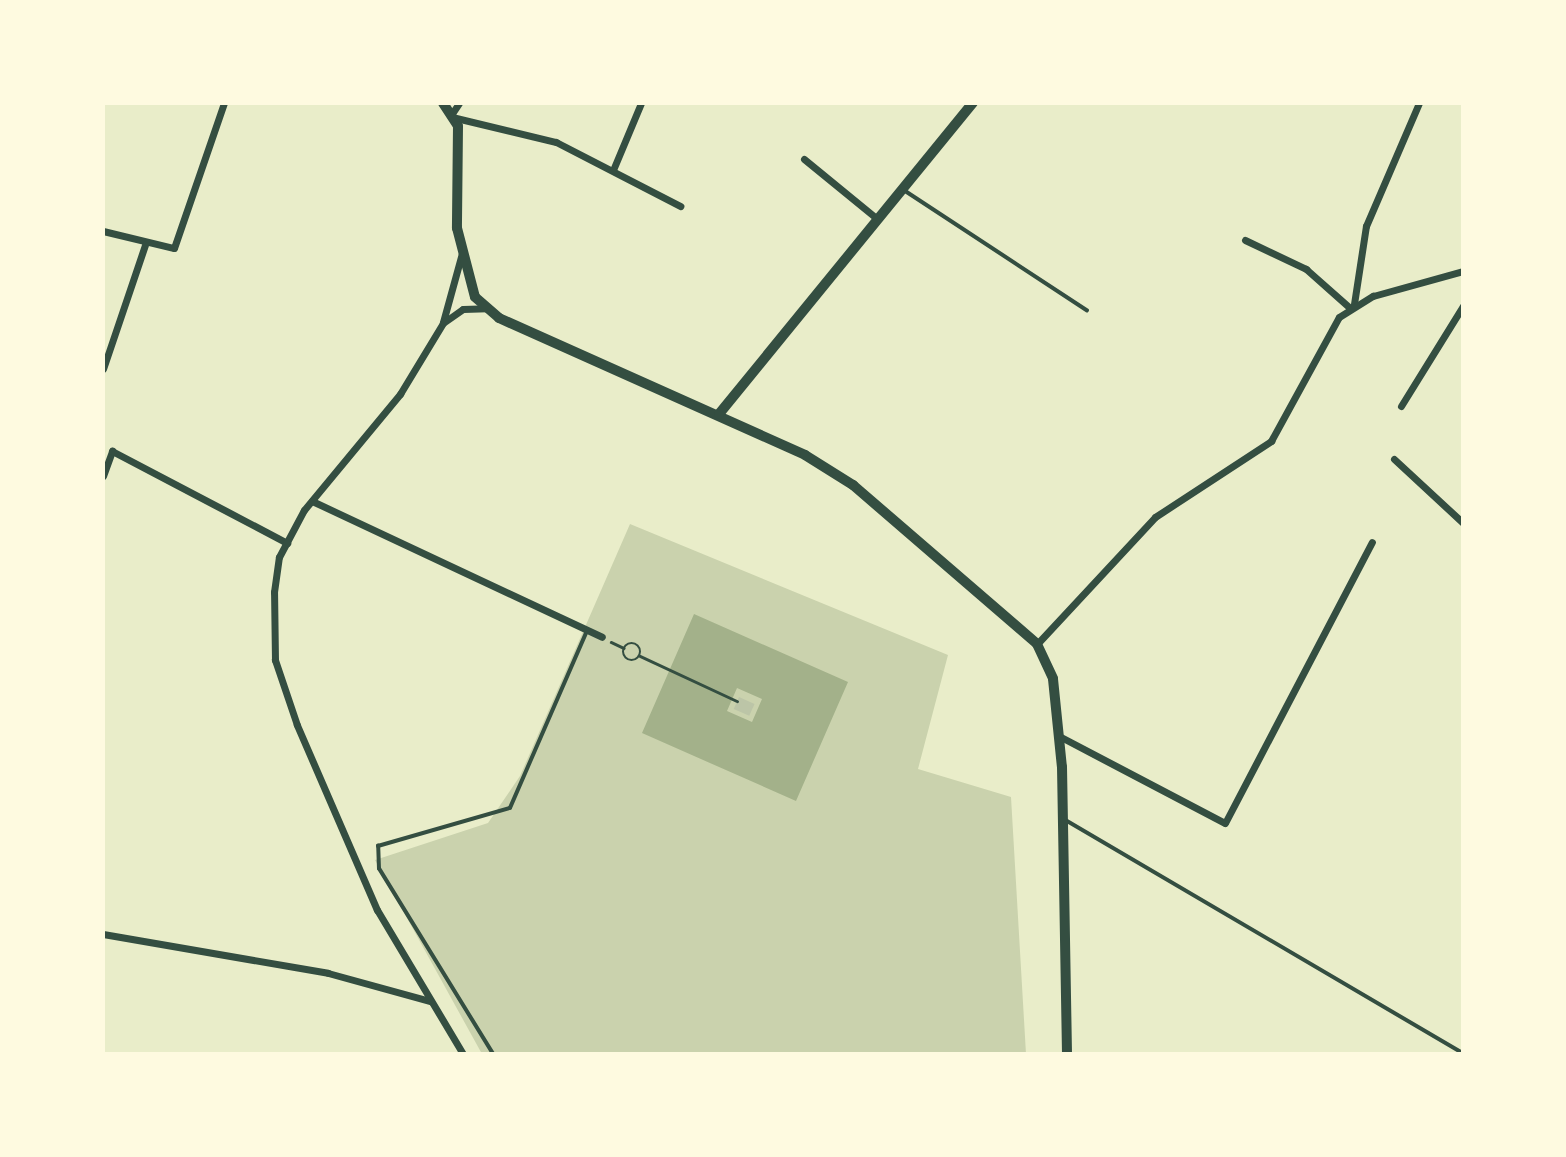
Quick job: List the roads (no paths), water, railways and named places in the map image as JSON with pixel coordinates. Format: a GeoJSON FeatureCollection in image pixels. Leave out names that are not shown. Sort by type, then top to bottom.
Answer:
{"type":"FeatureCollection","features":[{"type":"Feature","properties":{"kind":"street"},"geometry":{"type":"LineString","coordinates":[[103,231],[169,250],[178,244],[224,103]]}},
{"type":"Feature","properties":{"kind":"street"},"geometry":{"type":"LineString","coordinates":[[443,103],[456,111],[537,136],[613,170],[680,206]]}},
{"type":"Feature","properties":{"kind":"street"},"geometry":{"type":"LineString","coordinates":[[613,170],[641,103]]}},
{"type":"Feature","properties":{"kind":"street"},"geometry":{"type":"LineString","coordinates":[[719,414],[876,218],[973,103]]}},
{"type":"Feature","properties":{"kind":"street"},"geometry":{"type":"LineString","coordinates":[[1037,644],[1155,517],[1271,441],[1321,343],[1352,306],[1366,226],[1419,103]]}},
{"type":"Feature","properties":{"kind":"street"},"geometry":{"type":"LineString","coordinates":[[456,111],[457,228],[475,297],[488,308],[719,414],[853,485],[1037,644],[1053,679],[1059,736],[1067,1054]]}},
{"type":"Feature","properties":{"kind":"street"},"geometry":{"type":"LineString","coordinates":[[804,159],[876,218]]}},
{"type":"Feature","properties":{"kind":"street"},"geometry":{"type":"LineString","coordinates":[[1245,240],[1317,276],[1352,306]]}},
{"type":"Feature","properties":{"kind":"street"},"geometry":{"type":"LineString","coordinates":[[103,369],[145,245]]}},
{"type":"Feature","properties":{"kind":"street"},"geometry":{"type":"LineString","coordinates":[[463,251],[443,323],[400,394],[312,501],[287,543],[274,592],[275,660],[377,910],[463,1054]]}},
{"type":"Feature","properties":{"kind":"street"},"geometry":{"type":"LineString","coordinates":[[1352,306],[1463,271]]}},
{"type":"Feature","properties":{"kind":"street"},"geometry":{"type":"LineString","coordinates":[[1401,406],[1463,306]]}},
{"type":"Feature","properties":{"kind":"street"},"geometry":{"type":"LineString","coordinates":[[443,323],[463,309],[488,308]]}},
{"type":"Feature","properties":{"kind":"street"},"geometry":{"type":"LineString","coordinates":[[103,476],[107,449],[287,543]]}},
{"type":"Feature","properties":{"kind":"street"},"geometry":{"type":"LineString","coordinates":[[1394,459],[1463,523]]}},
{"type":"Feature","properties":{"kind":"street"},"geometry":{"type":"LineString","coordinates":[[312,501],[602,637]]}},
{"type":"Feature","properties":{"kind":"street"},"geometry":{"type":"LineString","coordinates":[[1059,736],[1225,823],[1372,542]]}},
{"type":"Feature","properties":{"kind":"street"},"geometry":{"type":"LineString","coordinates":[[103,934],[328,973],[431,1001]]}},
{"type":"Feature","properties":{"kind":"lane"},"geometry":{"type":"LineString","coordinates":[[901,188],[1087,310]]}},
{"type":"Feature","properties":{"kind":"lane"},"geometry":{"type":"LineString","coordinates":[[493,1054],[379,869],[378,846],[510,808],[587,630]]}},
{"type":"Feature","properties":{"kind":"lane"},"geometry":{"type":"LineString","coordinates":[[1062,818],[1463,1053]]}}]}
